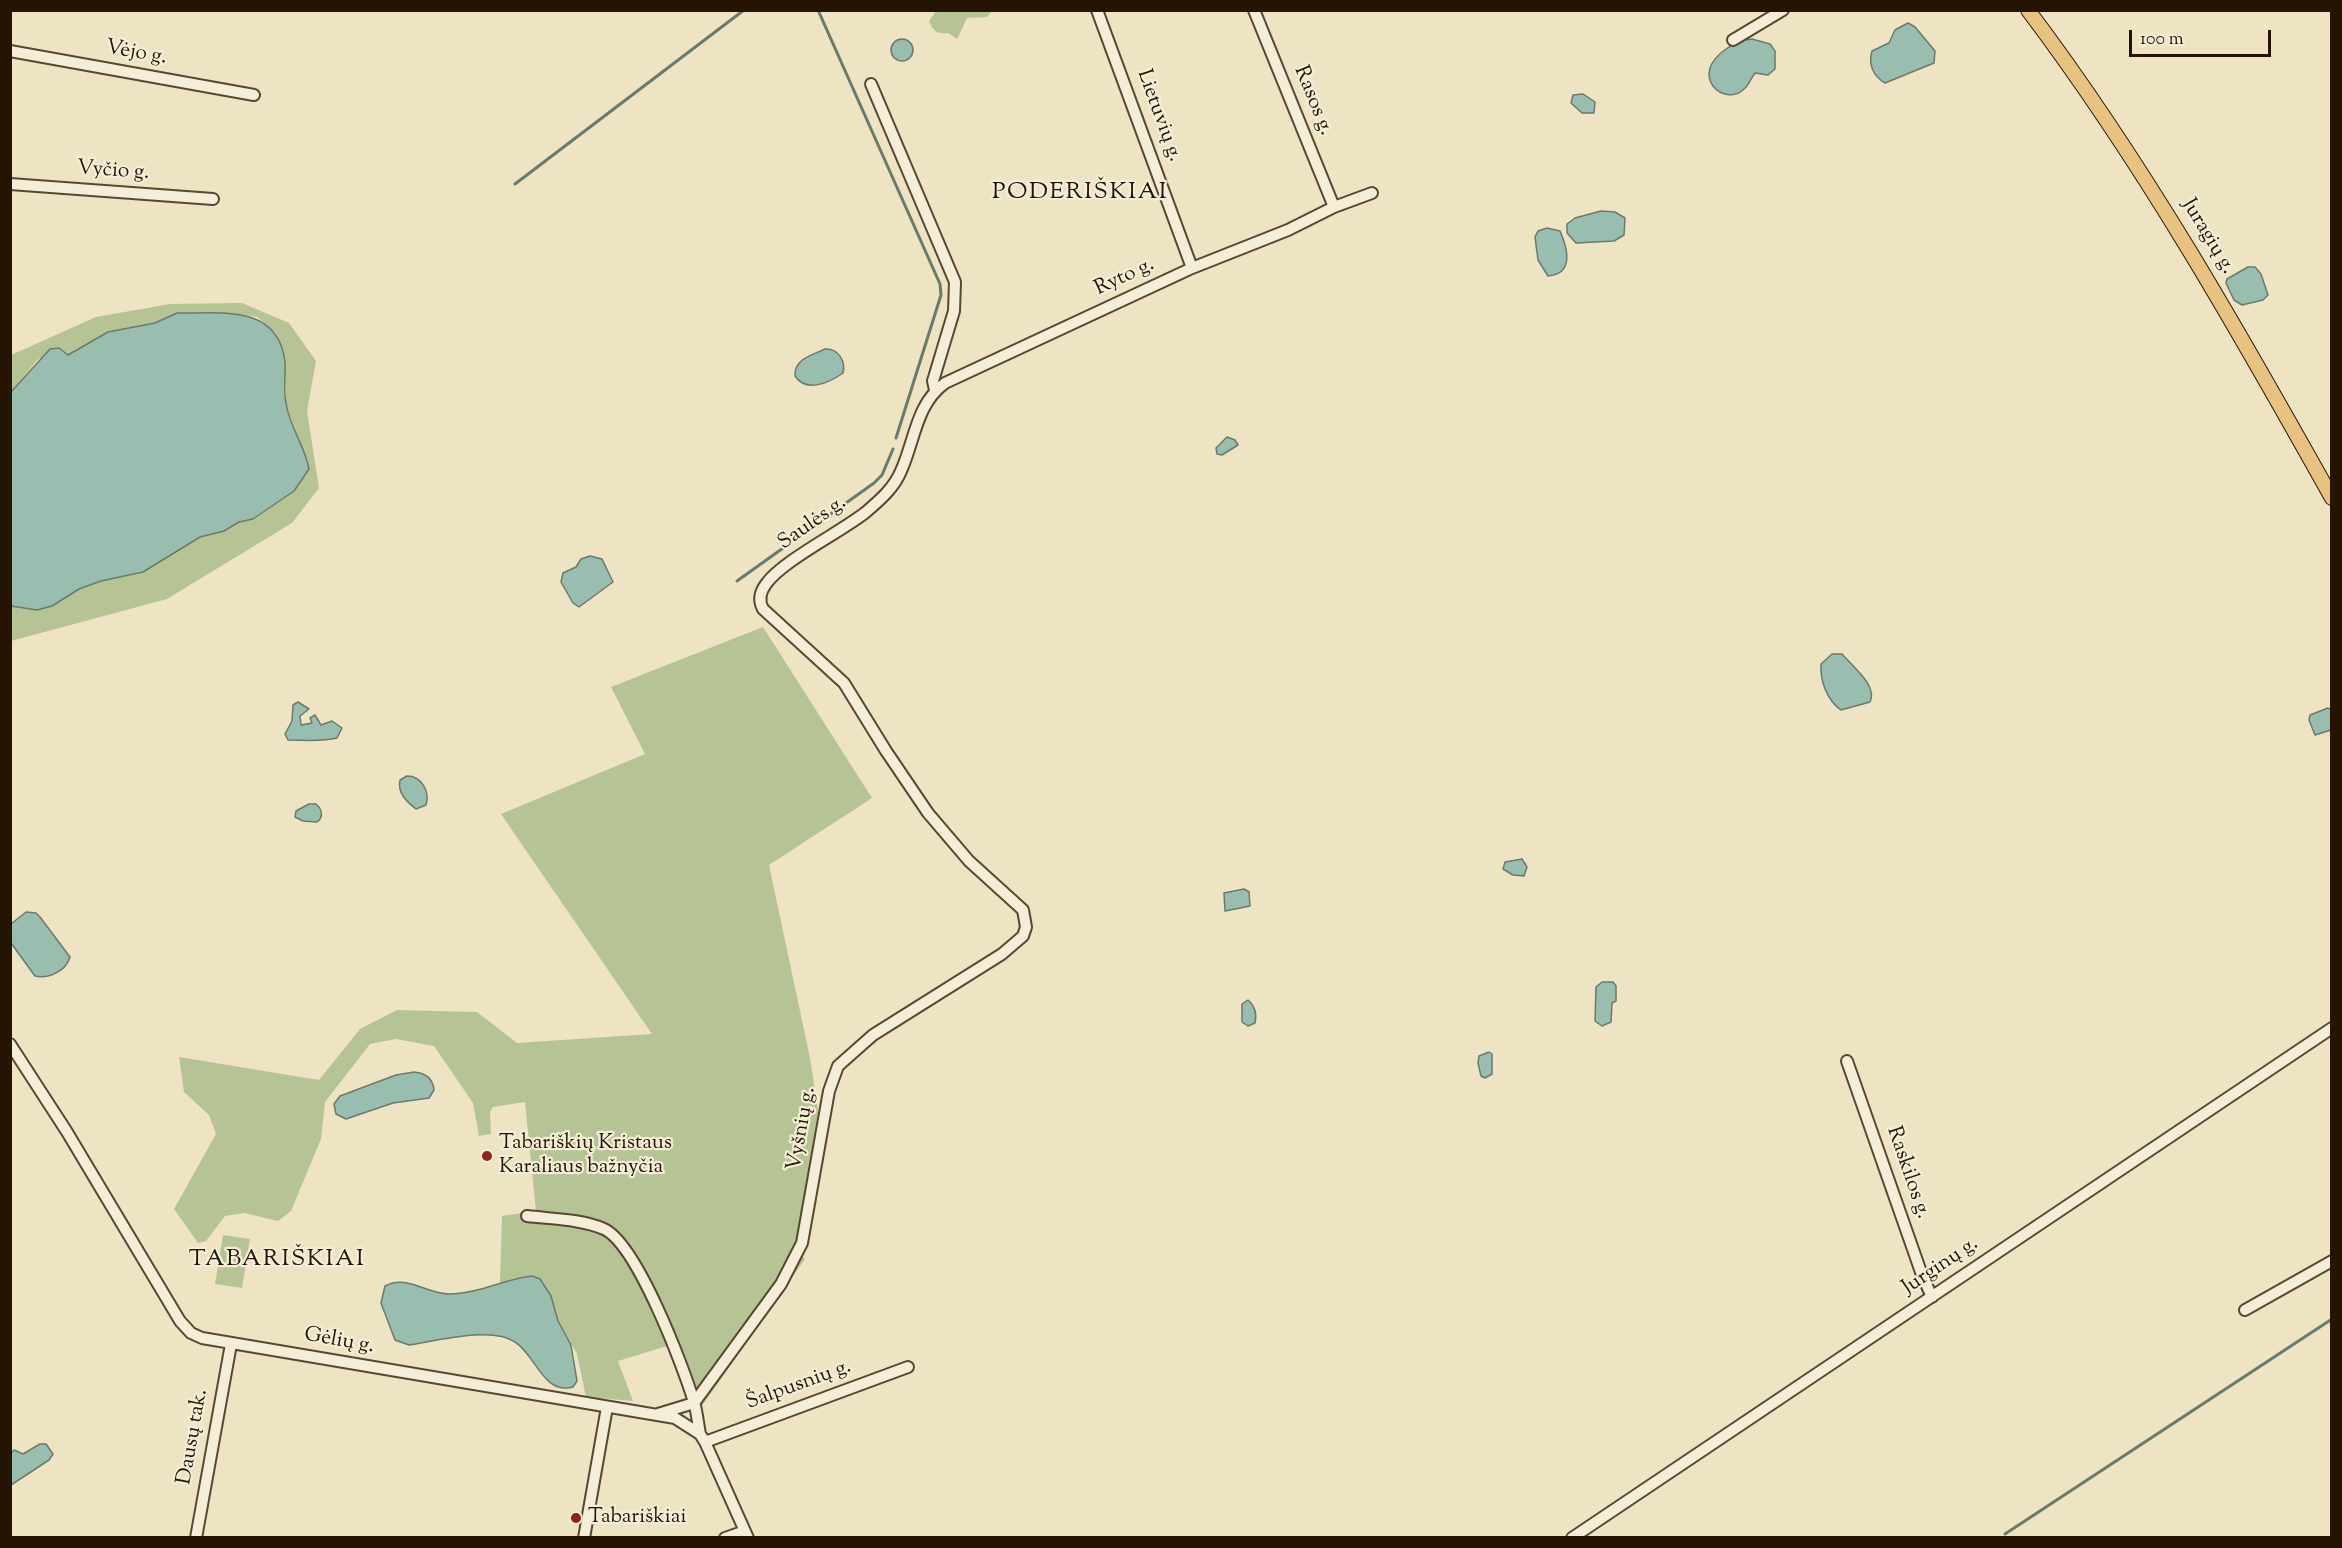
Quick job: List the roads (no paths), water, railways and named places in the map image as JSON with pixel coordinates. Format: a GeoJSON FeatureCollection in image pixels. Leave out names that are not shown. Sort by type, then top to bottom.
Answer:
{"type":"FeatureCollection","features":[{"type":"Feature","properties":{"kind":"main road","name":"Juragių g."},"geometry":{"type":"LineString","coordinates":[[2028,10],[2094,101],[2170,215],[2331,498]]}},
{"type":"Feature","properties":{"kind":"street","name":"Lietuvių g."},"geometry":{"type":"LineString","coordinates":[[1097,10],[1192,268]]}},
{"type":"Feature","properties":{"kind":"street","name":"Rasos g."},"geometry":{"type":"LineString","coordinates":[[1254,10],[1334,207]]}},
{"type":"Feature","properties":{"kind":"street"},"geometry":{"type":"LineString","coordinates":[[1733,40],[1784,10]]}},
{"type":"Feature","properties":{"kind":"street","name":"Vėjo g."},"geometry":{"type":"LineString","coordinates":[[10,51],[254,95]]}},
{"type":"Feature","properties":{"kind":"street","name":"Saulės g."},"geometry":{"type":"LineString","coordinates":[[872,84],[955,282],[954,311],[933,381],[935,390],[918,419],[901,471],[893,485],[864,513],[767,581],[759,602],[769,617],[830,668],[844,683],[901,775],[928,813],[974,867],[1016,901],[1026,918],[1026,927]]}},
{"type":"Feature","properties":{"kind":"street","name":"Vyčio g."},"geometry":{"type":"LineString","coordinates":[[10,184],[213,199]]}},
{"type":"Feature","properties":{"kind":"street","name":"Ryto g."},"geometry":{"type":"LineString","coordinates":[[935,390],[945,382],[1192,268],[1288,230],[1334,207],[1372,193]]}},
{"type":"Feature","properties":{"kind":"street","name":"Vyšnių g."},"geometry":{"type":"LineString","coordinates":[[694,1403],[781,1284],[796,1258],[802,1243],[829,1091],[838,1066],[873,1035],[1016,944],[1026,927]]}},
{"type":"Feature","properties":{"kind":"street","name":"Jurginų g."},"geometry":{"type":"LineString","coordinates":[[1572,1538],[2331,1028]]}},
{"type":"Feature","properties":{"kind":"street","name":"Gėlių g."},"geometry":{"type":"LineString","coordinates":[[10,1044],[67,1132],[180,1321],[191,1333],[231,1344],[658,1414],[675,1418],[702,1438]]}},
{"type":"Feature","properties":{"kind":"street","name":"Raskilos g."},"geometry":{"type":"LineString","coordinates":[[1847,1061],[1922,1275],[1932,1297]]}},
{"type":"Feature","properties":{"kind":"street"},"geometry":{"type":"LineString","coordinates":[[527,1216],[591,1225],[605,1230],[617,1240],[649,1289],[694,1403],[702,1438],[746,1534],[724,1538]]}},
{"type":"Feature","properties":{"kind":"street"},"geometry":{"type":"LineString","coordinates":[[2246,1310],[2331,1261]]}},
{"type":"Feature","properties":{"kind":"street","name":"Dausų tak."},"geometry":{"type":"LineString","coordinates":[[196,1538],[231,1344]]}},
{"type":"Feature","properties":{"kind":"street","name":"Šalpusnių g."},"geometry":{"type":"LineString","coordinates":[[702,1438],[908,1367]]}},
{"type":"Feature","properties":{"kind":"street"},"geometry":{"type":"LineString","coordinates":[[658,1414],[694,1403]]}},
{"type":"Feature","properties":{"kind":"street"},"geometry":{"type":"LineString","coordinates":[[584,1538],[607,1407]]}},
{"type":"Feature","properties":{"kind":"waterway"},"geometry":{"type":"LineString","coordinates":[[515,184],[744,10]]}},
{"type":"Feature","properties":{"kind":"waterway"},"geometry":{"type":"LineString","coordinates":[[818,10],[940,284],[941,295],[896,438]]}},
{"type":"Feature","properties":{"kind":"waterway"},"geometry":{"type":"LineString","coordinates":[[737,581],[874,483],[882,475],[893,449]]}},
{"type":"Feature","properties":{"kind":"waterway"},"geometry":{"type":"LineString","coordinates":[[2005,1534],[2332,1319]]}},
{"type":"Feature","properties":{"kind":"place","name":"Tabariškių Kristaus Karaliaus bažnyčia"},"geometry":{"type":"Point","coordinates":[487,1156]}},
{"type":"Feature","properties":{"kind":"place","name":"Tabariškiai"},"geometry":{"type":"Point","coordinates":[576,1518]}},
{"type":"Feature","properties":{"kind":"district","name":"PODERIŠKIAI"},"geometry":{"type":"Point","coordinates":[1080,194]}},
{"type":"Feature","properties":{"kind":"district","name":"TABARIŠKIAI"},"geometry":{"type":"Point","coordinates":[277,1261]}}]}
